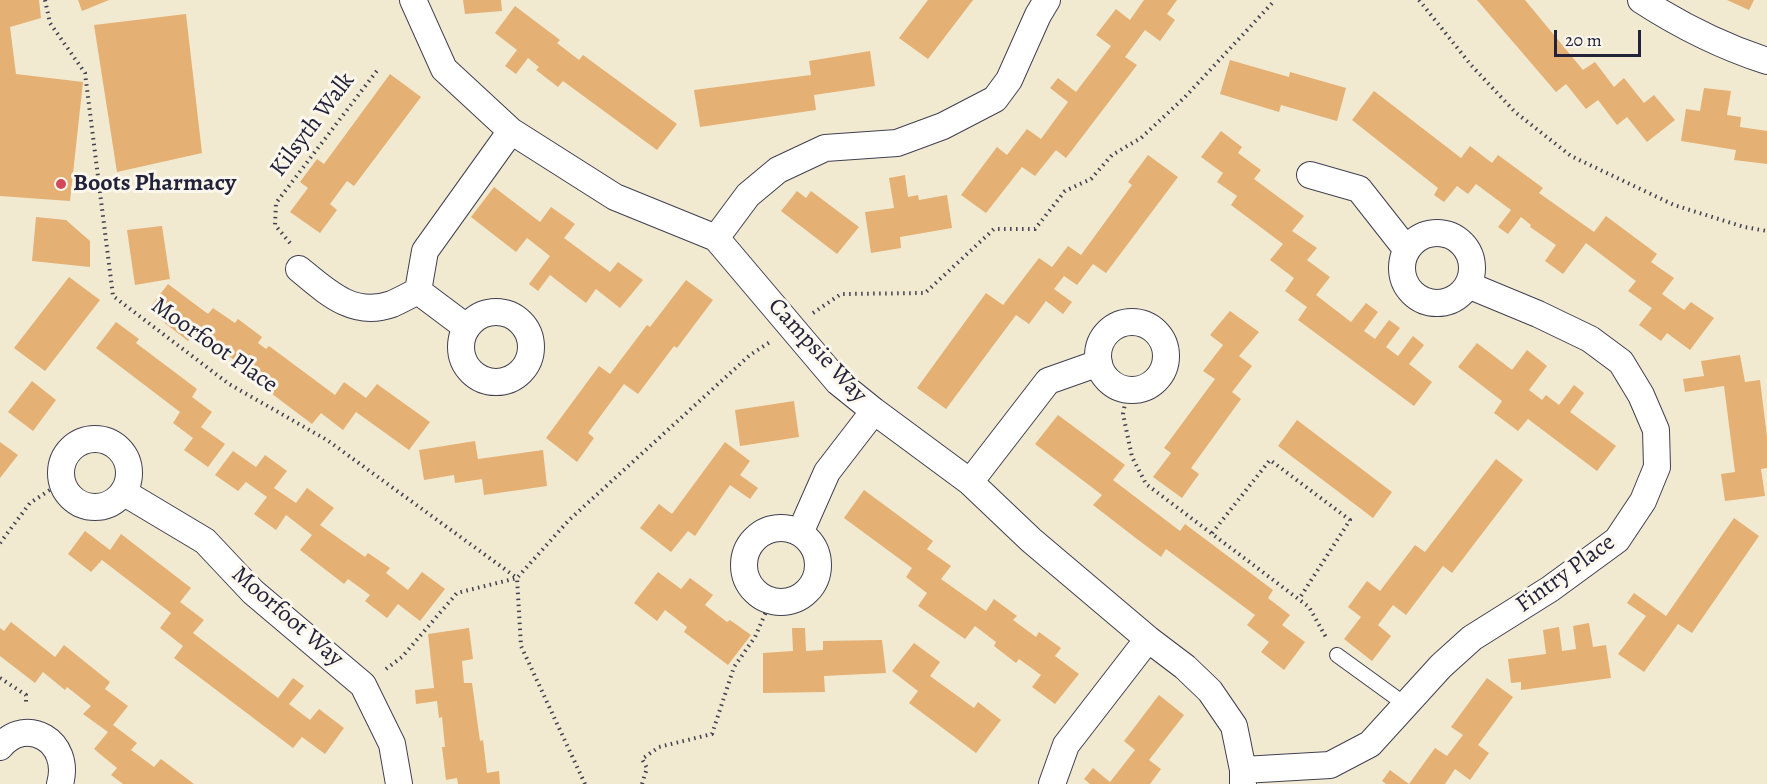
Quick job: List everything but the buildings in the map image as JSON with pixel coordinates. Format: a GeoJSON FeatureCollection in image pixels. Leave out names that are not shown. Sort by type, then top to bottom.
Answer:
{"type":"FeatureCollection","features":[{"type":"Feature","properties":{"kind":"street","name":"Campsie Way"},"geometry":{"type":"LineString","coordinates":[[413,0],[444,69],[511,131],[615,197],[716,238],[838,382],[970,482],[1031,540],[1148,639],[1185,667],[1210,691],[1234,726],[1243,777]]}},
{"type":"Feature","properties":{"kind":"street"},"geometry":{"type":"LineString","coordinates":[[716,238],[748,195],[778,170],[825,148],[897,143],[943,126],[994,99],[1009,80],[1047,0]]}},
{"type":"Feature","properties":{"kind":"street"},"geometry":{"type":"LineString","coordinates":[[1641,0],[1683,27],[1767,61]]}},
{"type":"Feature","properties":{"kind":"street"},"geometry":{"type":"LineString","coordinates":[[418,291],[425,251],[511,131]]}},
{"type":"Feature","properties":{"kind":"street"},"geometry":{"type":"LineString","coordinates":[[1310,175],[1359,189],[1407,250]]}},
{"type":"Feature","properties":{"kind":"street"},"geometry":{"type":"LineString","coordinates":[[1436,232],[1456,237],[1471,256],[1473,268],[1468,285],[1461,294],[1450,301],[1430,302],[1418,298],[1404,278],[1402,261],[1407,250],[1416,240],[1426,234],[1436,232]]}},
{"type":"Feature","properties":{"kind":"street"},"geometry":{"type":"LineString","coordinates":[[299,269],[328,293],[361,309],[391,304],[418,291]]}},
{"type":"Feature","properties":{"kind":"street","name":"Fintry Place"},"geometry":{"type":"LineString","coordinates":[[1243,777],[1330,765],[1370,744],[1441,666],[1472,638],[1550,589],[1617,540],[1643,501],[1657,467],[1656,430],[1641,394],[1621,362],[1590,339],[1538,314],[1468,285]]}},
{"type":"Feature","properties":{"kind":"street"},"geometry":{"type":"LineString","coordinates":[[418,291],[466,327]]}},
{"type":"Feature","properties":{"kind":"street"},"geometry":{"type":"LineString","coordinates":[[1137,322],[1148,325],[1158,332],[1166,349],[1165,369],[1158,379],[1138,390],[1121,389],[1111,383],[1103,374],[1099,363],[1098,351],[1102,340],[1109,331],[1120,324],[1137,322]]}},
{"type":"Feature","properties":{"kind":"street"},"geometry":{"type":"LineString","coordinates":[[970,482],[1048,381],[1099,363]]}},
{"type":"Feature","properties":{"kind":"street"},"geometry":{"type":"LineString","coordinates":[[800,533],[828,472],[874,411]]}},
{"type":"Feature","properties":{"kind":"street"},"geometry":{"type":"LineString","coordinates":[[88,440],[103,440],[114,445],[128,463],[129,475],[123,492],[113,502],[99,507],[87,507],[76,502],[62,482],[61,469],[64,458],[72,448],[88,440]]}},
{"type":"Feature","properties":{"kind":"street","name":"Moorfoot Way"},"geometry":{"type":"LineString","coordinates":[[123,492],[205,541],[254,592],[363,685],[392,744],[399,784]]}},
{"type":"Feature","properties":{"kind":"street"},"geometry":{"type":"LineString","coordinates":[[788,529],[800,533],[816,552],[817,576],[802,596],[791,601],[771,600],[757,593],[749,584],[745,573],[745,561],[748,549],[755,539],[765,532],[788,529]]}},
{"type":"Feature","properties":{"kind":"street"},"geometry":{"type":"LineString","coordinates":[[1052,784],[1066,745],[1148,639]]}},
{"type":"Feature","properties":{"kind":"street"},"geometry":{"type":"LineString","coordinates":[[0,747],[14,736],[26,733],[49,740],[58,749],[63,760],[60,784]]}},
{"type":"Feature","properties":{"kind":"lane"},"geometry":{"type":"LineString","coordinates":[[1337,655],[1406,705]]}},
{"type":"Feature","properties":{"kind":"path","name":"Moorfoot Place"},"geometry":{"type":"LineString","coordinates":[[45,0],[50,23],[85,72],[112,296],[229,384],[327,440],[517,578],[457,593],[402,657],[363,685]]}},
{"type":"Feature","properties":{"kind":"path"},"geometry":{"type":"LineString","coordinates":[[1419,0],[1471,65],[1515,112],[1571,156],[1674,205],[1744,227],[1767,231]]}},
{"type":"Feature","properties":{"kind":"path","name":"Kilsyth Walk"},"geometry":{"type":"LineString","coordinates":[[299,269],[291,245],[275,225],[276,203],[379,68]]}},
{"type":"Feature","properties":{"kind":"path"},"geometry":{"type":"LineString","coordinates":[[1128,389],[1123,414],[1131,457],[1146,484],[1309,607],[1337,655]]}},
{"type":"Feature","properties":{"kind":"path"},"geometry":{"type":"LineString","coordinates":[[1212,533],[1270,460],[1350,520],[1299,599]]}},
{"type":"Feature","properties":{"kind":"path"},"geometry":{"type":"LineString","coordinates":[[0,543],[30,503],[62,482]]}},
{"type":"Feature","properties":{"kind":"path"},"geometry":{"type":"LineString","coordinates":[[642,784],[647,768],[642,759],[659,747],[712,734],[734,667],[755,638],[771,600]]}},
{"type":"Feature","properties":{"kind":"path"},"geometry":{"type":"LineString","coordinates":[[0,678],[26,695],[26,733]]}},
{"type":"Feature","properties":{"kind":"place","name":"Boots Pharmacy"},"geometry":{"type":"Point","coordinates":[61,184]}}]}
